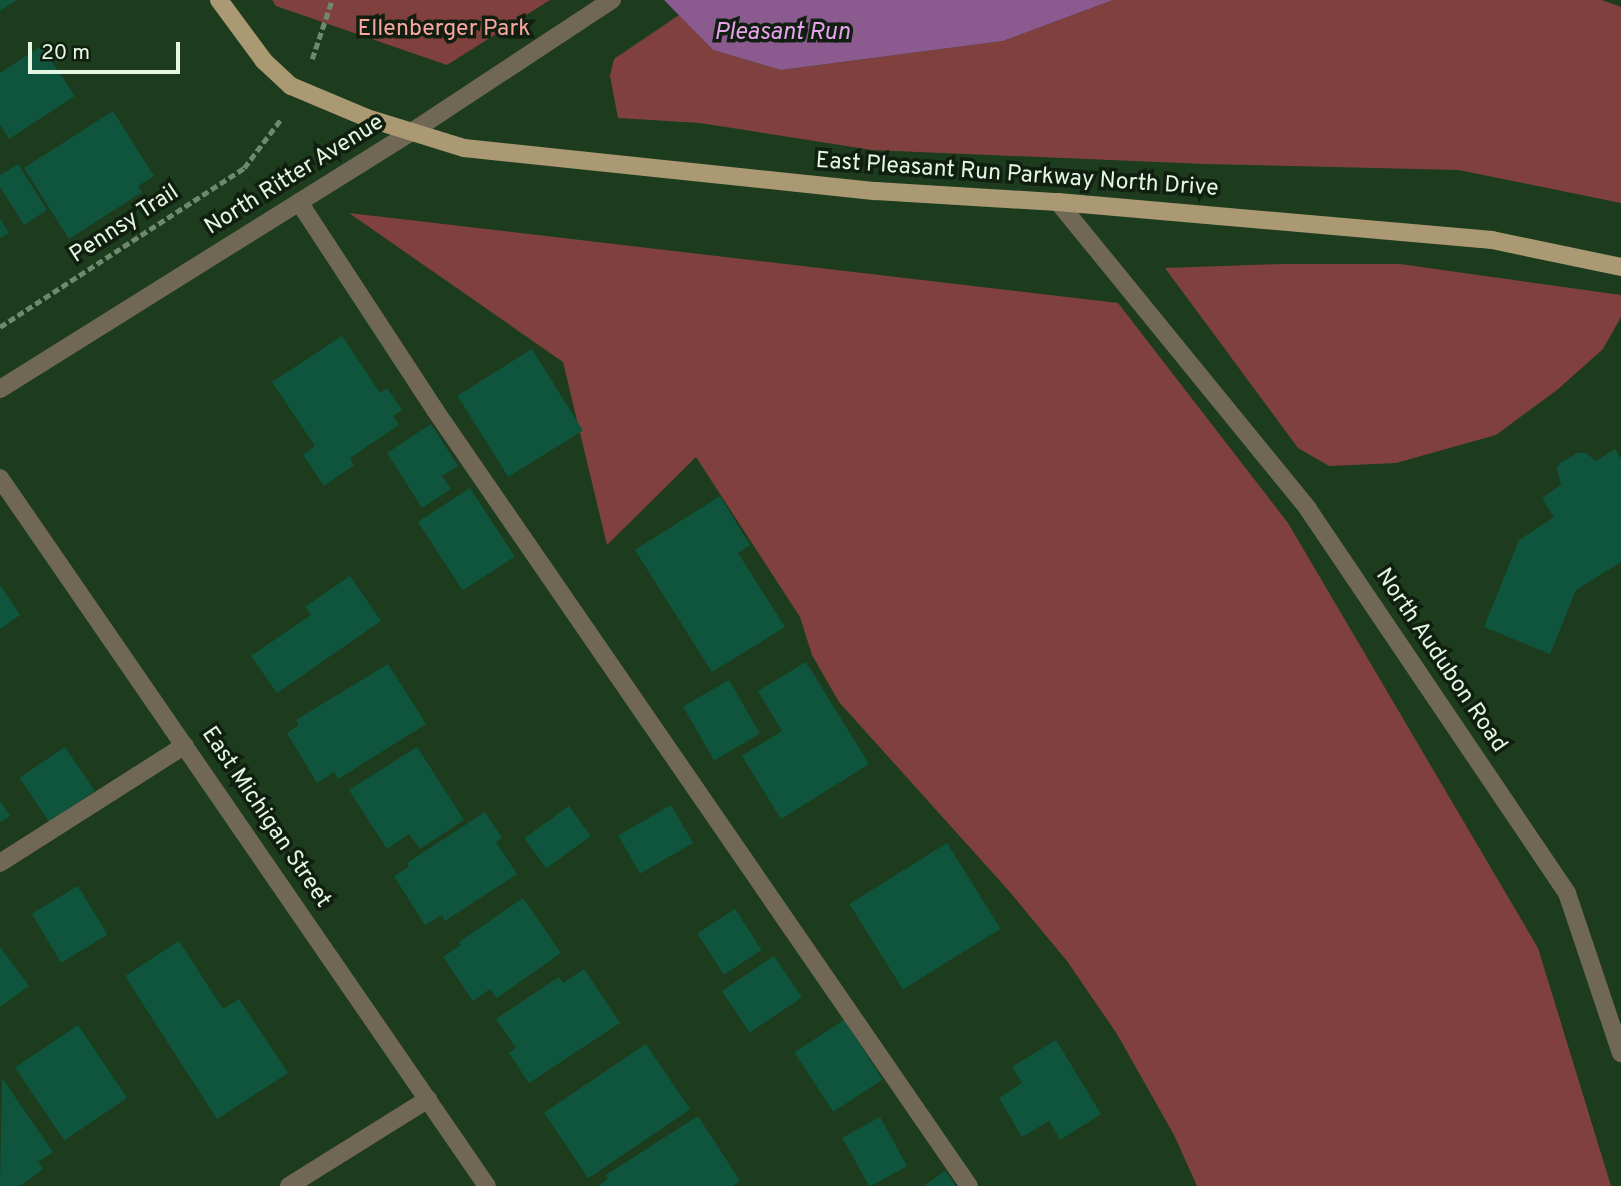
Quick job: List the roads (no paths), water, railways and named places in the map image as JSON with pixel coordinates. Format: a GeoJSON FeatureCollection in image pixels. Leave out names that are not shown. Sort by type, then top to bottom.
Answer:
{"type":"FeatureCollection","features":[{"type":"Feature","properties":{"kind":"main road","name":"East Pleasant Run Parkway North Drive"},"geometry":{"type":"LineString","coordinates":[[219,0],[264,61],[291,86],[410,133],[464,148],[506,155],[876,191],[1058,202],[1492,240],[1621,267]]}},
{"type":"Feature","properties":{"kind":"street","name":"North Ritter Avenue"},"geometry":{"type":"LineString","coordinates":[[0,389],[410,133],[612,0]]}},
{"type":"Feature","properties":{"kind":"street"},"geometry":{"type":"LineString","coordinates":[[299,202],[435,410],[969,1186]]}},
{"type":"Feature","properties":{"kind":"street","name":"North Audubon Road"},"geometry":{"type":"LineString","coordinates":[[1058,202],[1163,327],[1308,509],[1567,893],[1621,1053]]}},
{"type":"Feature","properties":{"kind":"street","name":"East Michigan Street"},"geometry":{"type":"LineString","coordinates":[[0,478],[487,1186]]}},
{"type":"Feature","properties":{"kind":"street"},"geometry":{"type":"LineString","coordinates":[[0,863],[186,745]]}},
{"type":"Feature","properties":{"kind":"street"},"geometry":{"type":"LineString","coordinates":[[289,1186],[428,1099]]}},
{"type":"Feature","properties":{"kind":"water","name":"Pleasant Run"},"geometry":{"type":"Polygon","coordinates":[[[664,0],[1113,0],[1003,41],[781,70],[713,50],[664,0]]]}},
{"type":"Feature","properties":{"kind":"park label","name":"Ellenberger Park"},"geometry":{"type":"Point","coordinates":[444,30]}}]}
